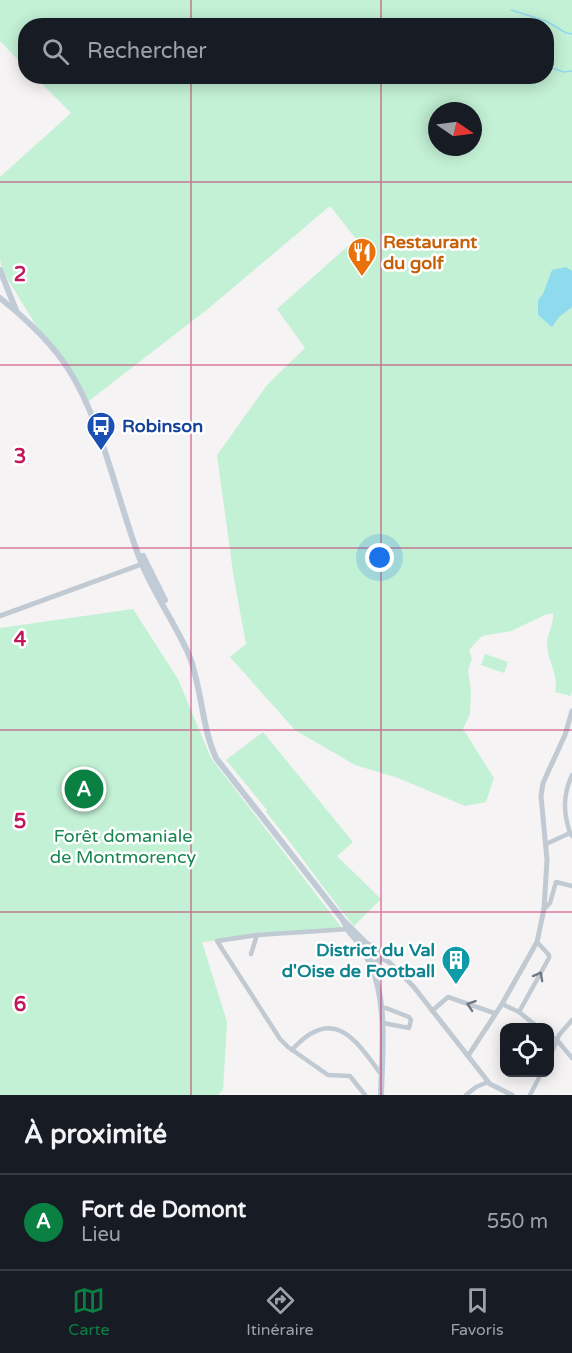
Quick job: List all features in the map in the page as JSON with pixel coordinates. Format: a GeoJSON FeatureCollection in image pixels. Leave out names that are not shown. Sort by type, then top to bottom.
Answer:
{"type":"FeatureCollection","features":[{"type":"Feature","properties":{"kind":"main road"},"geometry":{"type":"LineString","coordinates":[[1,273],[13,305],[22,318]]}},
{"type":"Feature","properties":{"kind":"main road"},"geometry":{"type":"LineString","coordinates":[[0,298],[5,290],[1,273]]}},
{"type":"Feature","properties":{"kind":"main road"},"geometry":{"type":"LineString","coordinates":[[0,298],[6,300],[9,293]]}},
{"type":"Feature","properties":{"kind":"main road"},"geometry":{"type":"LineString","coordinates":[[0,298],[61,360],[75,382],[101,443],[144,563],[195,671],[204,722],[216,758],[373,959]]}},
{"type":"Feature","properties":{"kind":"main road"},"geometry":{"type":"LineString","coordinates":[[350,930],[380,951],[373,959]]}},
{"type":"Feature","properties":{"kind":"main road"},"geometry":{"type":"LineString","coordinates":[[374,948],[369,949],[373,959],[373,972],[383,1023],[381,1095]]}},
{"type":"Feature","properties":{"kind":"street"},"geometry":{"type":"LineString","coordinates":[[0,616],[144,563]]}},
{"type":"Feature","properties":{"kind":"street"},"geometry":{"type":"LineString","coordinates":[[468,1056],[502,1004],[537,942],[544,909],[547,860],[541,796],[547,773],[565,735],[572,711]]}},
{"type":"Feature","properties":{"kind":"street"},"geometry":{"type":"LineString","coordinates":[[546,844],[571,834],[565,818],[564,803],[572,775]]}},
{"type":"Feature","properties":{"kind":"street"},"geometry":{"type":"LineString","coordinates":[[544,909],[549,903],[556,882],[572,886]]}},
{"type":"Feature","properties":{"kind":"street"},"geometry":{"type":"LineString","coordinates":[[350,930],[217,940],[280,1039],[328,1075],[350,1076],[365,1095]]}},
{"type":"Feature","properties":{"kind":"street"},"geometry":{"type":"LineString","coordinates":[[251,954],[257,936]]}},
{"type":"Feature","properties":{"kind":"street"},"geometry":{"type":"LineString","coordinates":[[519,1012],[549,958],[537,942]]}},
{"type":"Feature","properties":{"kind":"street"},"geometry":{"type":"LineString","coordinates":[[373,959],[389,962],[413,986],[488,1082],[512,1095]]}},
{"type":"Feature","properties":{"kind":"street"},"geometry":{"type":"LineString","coordinates":[[432,1011],[448,998],[494,1013]]}},
{"type":"Feature","properties":{"kind":"street"},"geometry":{"type":"LineString","coordinates":[[502,1004],[519,1012],[533,1023]]}},
{"type":"Feature","properties":{"kind":"street"},"geometry":{"type":"LineString","coordinates":[[382,1009],[394,1011],[411,1020],[409,1028],[383,1023]]}},
{"type":"Feature","properties":{"kind":"street"},"geometry":{"type":"LineString","coordinates":[[554,1046],[572,1020]]}},
{"type":"Feature","properties":{"kind":"street"},"geometry":{"type":"LineString","coordinates":[[292,1050],[318,1030],[342,1031],[360,1044],[382,1073]]}},
{"type":"Feature","properties":{"kind":"street"},"geometry":{"type":"LineString","coordinates":[[554,1038],[572,1058]]}},
{"type":"Feature","properties":{"kind":"street"},"geometry":{"type":"LineString","coordinates":[[530,1095],[539,1077]]}},
{"type":"Feature","properties":{"kind":"street"},"geometry":{"type":"LineString","coordinates":[[466,1095],[476,1087],[488,1082]]}},
{"type":"Feature","properties":{"kind":"green space"},"geometry":{"type":"Polygon","coordinates":[[[0,0],[572,0],[572,690],[571,696],[555,692],[556,685],[547,643],[553,613],[511,631],[482,636],[469,650],[472,659],[468,670],[471,692],[470,714],[463,729],[494,778],[486,802],[465,806],[398,778],[355,765],[295,730],[230,657],[246,644],[234,579],[217,455],[267,385],[305,348],[277,309],[356,239],[330,206],[209,308],[85,404],[69,370],[48,345],[2,270],[0,177],[71,113],[42,84],[554,84],[554,18],[18,18],[18,60],[0,41],[0,0]]]}},
{"type":"Feature","properties":{"kind":"green space","name":"Forêt domaniale de Montmorency"},"geometry":{"type":"Polygon","coordinates":[[[133,609],[178,679],[211,758],[342,928],[202,942],[227,1022],[223,1090],[218,1095],[0,1095],[0,628],[133,609]]]}},
{"type":"Feature","properties":{"kind":"green space"},"geometry":{"type":"Polygon","coordinates":[[[485,654],[508,662],[504,673],[481,665],[485,654]]]}},
{"type":"Feature","properties":{"kind":"green space"},"geometry":{"type":"Polygon","coordinates":[[[263,732],[353,842],[337,856],[381,899],[354,926],[266,812],[267,810],[226,760],[263,732]]]}},
{"type":"Feature","properties":{"kind":"water"},"geometry":{"type":"Polygon","coordinates":[[[566,267],[572,271],[572,307],[559,317],[552,327],[538,315],[538,300],[543,294],[552,270],[566,267]]]}},
{"type":"Feature","properties":{"kind":"waterway"},"geometry":{"type":"LineString","coordinates":[[511,10],[536,18]]}},
{"type":"Feature","properties":{"kind":"waterway"},"geometry":{"type":"LineString","coordinates":[[554,26],[572,34]]}},
{"type":"Feature","properties":{"kind":"waterway"},"geometry":{"type":"LineString","coordinates":[[554,69],[564,72],[572,71]]}},
{"type":"Feature","properties":{"kind":"place","name":"Restaurant du golf"},"geometry":{"type":"Point","coordinates":[362,278]}},
{"type":"Feature","properties":{"kind":"place","name":"Robinson"},"geometry":{"type":"Point","coordinates":[101,452]}},
{"type":"Feature","properties":{"kind":"place","name":"Fort de Domont"},"geometry":{"type":"Point","coordinates":[84,789]}},
{"type":"Feature","properties":{"kind":"place","name":"District du Val d'Oise de Football"},"geometry":{"type":"Point","coordinates":[456,986]}}]}
